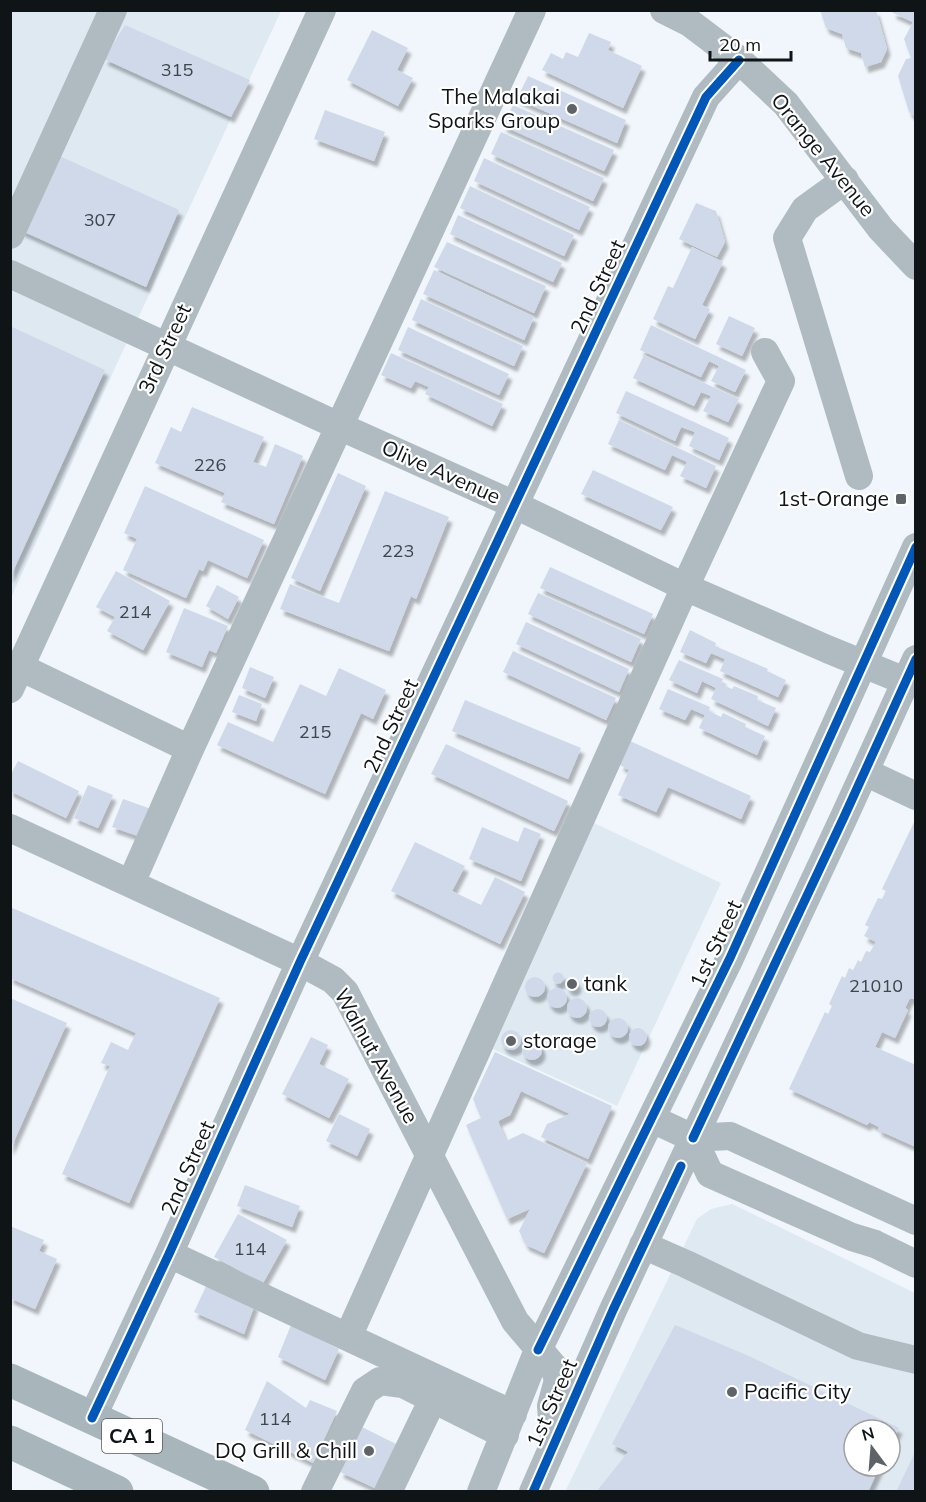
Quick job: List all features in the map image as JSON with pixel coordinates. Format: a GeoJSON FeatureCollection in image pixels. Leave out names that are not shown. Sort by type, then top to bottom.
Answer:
{"type":"FeatureCollection","features":[{"type":"Feature","properties":{"kind":"highway","name":"CA 1"},"geometry":{"type":"LineString","coordinates":[[10,1380],[253,1491]]}},
{"type":"Feature","properties":{"kind":"highway","name":"CA 1"},"geometry":{"type":"LineString","coordinates":[[10,1442],[117,1491]]}},
{"type":"Feature","properties":{"kind":"street"},"geometry":{"type":"LineString","coordinates":[[10,235],[113,10]]}},
{"type":"Feature","properties":{"kind":"street","name":"3rd Street"},"geometry":{"type":"LineString","coordinates":[[15,678],[322,10]]}},
{"type":"Feature","properties":{"kind":"street"},"geometry":{"type":"LineString","coordinates":[[131,884],[190,749],[532,10]]}},
{"type":"Feature","properties":{"kind":"street","name":"Orange Avenue"},"geometry":{"type":"LineString","coordinates":[[664,10],[690,23],[739,60],[786,104],[881,229],[915,266]]}},
{"type":"Feature","properties":{"kind":"street","name":"2nd Street"},"geometry":{"type":"LineString","coordinates":[[92,1418],[169,1254],[300,962],[706,97],[739,60]]}},
{"type":"Feature","properties":{"kind":"street"},"geometry":{"type":"LineString","coordinates":[[845,180],[805,209],[787,238],[859,476]]}},
{"type":"Feature","properties":{"kind":"street","name":"Olive Avenue"},"geometry":{"type":"LineString","coordinates":[[10,274],[516,505],[685,587],[862,664],[910,670]]}},
{"type":"Feature","properties":{"kind":"street"},"geometry":{"type":"LineString","coordinates":[[348,1337],[428,1154],[781,381],[765,352]]}},
{"type":"Feature","properties":{"kind":"street","name":"1st Street"},"geometry":{"type":"LineString","coordinates":[[481,1491],[538,1350],[730,958],[915,547]]}},
{"type":"Feature","properties":{"kind":"street","name":"1st Street"},"geometry":{"type":"LineString","coordinates":[[533,1491],[643,1245],[865,772],[910,670]]}},
{"type":"Feature","properties":{"kind":"street"},"geometry":{"type":"LineString","coordinates":[[15,678],[190,749]]}},
{"type":"Feature","properties":{"kind":"street"},"geometry":{"type":"LineString","coordinates":[[865,772],[915,796]]}},
{"type":"Feature","properties":{"kind":"street","name":"Walnut Avenue"},"geometry":{"type":"LineString","coordinates":[[10,828],[300,962],[333,980],[345,992],[515,1321],[554,1367],[558,1380],[551,1406],[553,1447]]}},
{"type":"Feature","properties":{"kind":"street"},"geometry":{"type":"LineString","coordinates":[[652,1119],[693,1138],[730,1136],[915,1221]]}},
{"type":"Feature","properties":{"kind":"street"},"geometry":{"type":"LineString","coordinates":[[693,1138],[710,1174],[852,1237],[875,1244],[915,1264]]}},
{"type":"Feature","properties":{"kind":"street"},"geometry":{"type":"LineString","coordinates":[[643,1245],[858,1346],[915,1360]]}},
{"type":"Feature","properties":{"kind":"street"},"geometry":{"type":"LineString","coordinates":[[169,1254],[348,1337],[509,1425]]}},
{"type":"Feature","properties":{"kind":"street"},"geometry":{"type":"LineString","coordinates":[[315,1491],[365,1391],[381,1381],[403,1384],[433,1399],[509,1425]]}},
{"type":"Feature","properties":{"kind":"street"},"geometry":{"type":"LineString","coordinates":[[388,1491],[433,1399]]}},
{"type":"Feature","properties":{"kind":"shaded area"},"geometry":{"type":"Polygon","coordinates":[[[11,11],[281,11],[11,598],[11,11]]]}},
{"type":"Feature","properties":{"kind":"shaded area"},"geometry":{"type":"Polygon","coordinates":[[[594,823],[721,883],[617,1106],[493,1049],[594,823]]]}},
{"type":"Feature","properties":{"kind":"shaded area"},"geometry":{"type":"Polygon","coordinates":[[[732,1204],[915,1293],[915,1491],[565,1492],[697,1219],[711,1209],[732,1204]]]}},
{"type":"Feature","properties":{"kind":"building"},"geometry":{"type":"Polygon","coordinates":[[[820,10],[876,10],[887,49],[881,62],[865,67],[861,53],[846,48],[842,34],[826,28],[820,10]]]}},
{"type":"Feature","properties":{"kind":"building"},"geometry":{"type":"Polygon","coordinates":[[[893,10],[916,10],[916,117],[909,112],[898,76],[906,59],[911,58],[904,39],[913,22],[893,13],[893,10]]]}},
{"type":"Feature","properties":{"kind":"building"},"geometry":{"type":"Polygon","coordinates":[[[125,25],[250,80],[231,117],[104,59],[125,25]]]}},
{"type":"Feature","properties":{"kind":"building"},"geometry":{"type":"Polygon","coordinates":[[[372,30],[408,48],[397,70],[413,78],[398,106],[347,80],[372,30]]]}},
{"type":"Feature","properties":{"kind":"building"},"geometry":{"type":"Polygon","coordinates":[[[589,33],[611,42],[608,50],[642,66],[623,108],[542,70],[551,53],[563,59],[566,52],[578,57],[589,33]]]}},
{"type":"Feature","properties":{"kind":"building","name":"The Malakai Sparks Group"},"geometry":{"type":"Polygon","coordinates":[[[528,76],[626,120],[617,143],[517,99],[528,76]]]}},
{"type":"Feature","properties":{"kind":"building"},"geometry":{"type":"Polygon","coordinates":[[[513,105],[614,150],[604,171],[503,126],[513,105]]]}},
{"type":"Feature","properties":{"kind":"building"},"geometry":{"type":"Polygon","coordinates":[[[325,110],[385,132],[374,161],[314,139],[325,110]]]}},
{"type":"Feature","properties":{"kind":"building"},"geometry":{"type":"Polygon","coordinates":[[[501,132],[604,178],[593,201],[491,154],[501,132]]]}},
{"type":"Feature","properties":{"kind":"building"},"geometry":{"type":"Polygon","coordinates":[[[55,154],[179,210],[146,287],[20,230],[55,154]]]}},
{"type":"Feature","properties":{"kind":"building"},"geometry":{"type":"Polygon","coordinates":[[[484,158],[590,207],[579,230],[474,181],[484,158]]]}},
{"type":"Feature","properties":{"kind":"building"},"geometry":{"type":"Polygon","coordinates":[[[470,186],[574,235],[564,256],[460,208],[470,186]]]}},
{"type":"Feature","properties":{"kind":"building"},"geometry":{"type":"Polygon","coordinates":[[[696,203],[716,211],[725,242],[717,257],[679,239],[696,203]]]}},
{"type":"Feature","properties":{"kind":"building"},"geometry":{"type":"Polygon","coordinates":[[[458,215],[562,263],[553,282],[450,234],[458,215]]]}},
{"type":"Feature","properties":{"kind":"building"},"geometry":{"type":"Polygon","coordinates":[[[447,242],[546,286],[534,313],[434,267],[447,242]]]}},
{"type":"Feature","properties":{"kind":"building"},"geometry":{"type":"Polygon","coordinates":[[[692,247],[723,262],[702,305],[710,309],[695,339],[653,319],[668,286],[673,288],[692,247]]]}},
{"type":"Feature","properties":{"kind":"building"},"geometry":{"type":"Polygon","coordinates":[[[434,270],[534,317],[524,340],[423,294],[434,270]]]}},
{"type":"Feature","properties":{"kind":"building"},"geometry":{"type":"Polygon","coordinates":[[[421,299],[523,346],[514,366],[412,320],[421,299]]]}},
{"type":"Feature","properties":{"kind":"building"},"geometry":{"type":"Polygon","coordinates":[[[729,316],[755,328],[742,356],[716,344],[729,316]]]}},
{"type":"Feature","properties":{"kind":"building"},"geometry":{"type":"Polygon","coordinates":[[[651,325],[746,370],[735,392],[711,381],[719,366],[709,361],[701,377],[640,350],[651,325]]]}},
{"type":"Feature","properties":{"kind":"building"},"geometry":{"type":"Polygon","coordinates":[[[10,326],[105,370],[10,578],[10,326]]]}},
{"type":"Feature","properties":{"kind":"building"},"geometry":{"type":"Polygon","coordinates":[[[408,327],[509,374],[499,395],[398,350],[408,327]]]}},
{"type":"Feature","properties":{"kind":"building"},"geometry":{"type":"Polygon","coordinates":[[[391,353],[503,404],[492,426],[425,394],[429,387],[415,381],[411,388],[381,375],[391,353]]]}},
{"type":"Feature","properties":{"kind":"building"},"geometry":{"type":"Polygon","coordinates":[[[644,355],[739,399],[728,422],[703,411],[711,396],[701,392],[694,406],[633,378],[644,355]]]}},
{"type":"Feature","properties":{"kind":"building"},"geometry":{"type":"Polygon","coordinates":[[[626,391],[729,438],[719,460],[689,446],[695,432],[681,427],[675,441],[616,413],[626,391]]]}},
{"type":"Feature","properties":{"kind":"building"},"geometry":{"type":"Polygon","coordinates":[[[192,407],[264,437],[253,462],[266,467],[275,444],[303,456],[274,524],[221,502],[225,493],[155,463],[171,427],[181,432],[192,407]]]}},
{"type":"Feature","properties":{"kind":"building"},"geometry":{"type":"Polygon","coordinates":[[[619,420],[716,466],[706,488],[680,476],[687,462],[672,455],[665,470],[608,444],[619,420]]]}},
{"type":"Feature","properties":{"kind":"building"},"geometry":{"type":"Polygon","coordinates":[[[593,470],[673,507],[661,530],[581,494],[593,470]]]}},
{"type":"Feature","properties":{"kind":"building"},"geometry":{"type":"Polygon","coordinates":[[[338,473],[366,486],[320,591],[291,578],[338,473]]]}},
{"type":"Feature","properties":{"kind":"building"},"geometry":{"type":"Polygon","coordinates":[[[145,486],[264,540],[247,578],[208,560],[203,571],[199,569],[186,598],[123,570],[137,539],[124,533],[145,486]]]}},
{"type":"Feature","properties":{"kind":"building"},"geometry":{"type":"Polygon","coordinates":[[[385,491],[449,517],[416,599],[411,596],[389,651],[280,609],[290,584],[339,603],[385,491]]]}},
{"type":"Feature","properties":{"kind":"building"},"geometry":{"type":"Polygon","coordinates":[[[550,567],[653,614],[644,634],[540,588],[550,567]]]}},
{"type":"Feature","properties":{"kind":"building"},"geometry":{"type":"Polygon","coordinates":[[[116,571],[170,601],[143,650],[107,631],[115,617],[96,607],[116,571]]]}},
{"type":"Feature","properties":{"kind":"building"},"geometry":{"type":"Polygon","coordinates":[[[217,585],[239,597],[228,619],[206,606],[217,585]]]}},
{"type":"Feature","properties":{"kind":"building"},"geometry":{"type":"Polygon","coordinates":[[[538,593],[641,639],[631,662],[528,614],[538,593]]]}},
{"type":"Feature","properties":{"kind":"building"},"geometry":{"type":"Polygon","coordinates":[[[184,608],[228,626],[216,653],[209,650],[202,667],[166,652],[184,608]]]}},
{"type":"Feature","properties":{"kind":"building"},"geometry":{"type":"Polygon","coordinates":[[[526,622],[629,669],[619,692],[516,644],[526,622]]]}},
{"type":"Feature","properties":{"kind":"building"},"geometry":{"type":"Polygon","coordinates":[[[690,630],[716,643],[715,646],[768,669],[767,671],[786,680],[778,697],[720,671],[725,659],[711,653],[706,663],[680,652],[690,630]]]}},
{"type":"Feature","properties":{"kind":"building"},"geometry":{"type":"Polygon","coordinates":[[[513,651],[616,698],[606,720],[503,672],[513,651]]]}},
{"type":"Feature","properties":{"kind":"building"},"geometry":{"type":"Polygon","coordinates":[[[679,660],[723,679],[721,684],[732,689],[734,686],[758,696],[757,700],[776,708],[768,726],[711,699],[716,688],[702,681],[697,693],[669,680],[679,660]]]}},
{"type":"Feature","properties":{"kind":"building"},"geometry":{"type":"Polygon","coordinates":[[[250,667],[274,677],[265,698],[242,688],[250,667]]]}},
{"type":"Feature","properties":{"kind":"building"},"geometry":{"type":"Polygon","coordinates":[[[339,668],[386,690],[373,719],[361,713],[325,794],[217,745],[228,722],[273,742],[300,684],[326,696],[339,668]]]}},
{"type":"Feature","properties":{"kind":"building"},"geometry":{"type":"Polygon","coordinates":[[[668,689],[710,707],[709,711],[721,717],[723,713],[746,724],[745,727],[765,736],[757,755],[699,728],[705,715],[691,709],[685,720],[659,709],[668,689]]]}},
{"type":"Feature","properties":{"kind":"building"},"geometry":{"type":"Polygon","coordinates":[[[239,695],[262,704],[256,721],[232,712],[239,695]]]}},
{"type":"Feature","properties":{"kind":"building"},"geometry":{"type":"Polygon","coordinates":[[[465,700],[581,748],[568,779],[452,731],[465,700]]]}},
{"type":"Feature","properties":{"kind":"building"},"geometry":{"type":"Polygon","coordinates":[[[630,741],[751,796],[741,819],[668,787],[656,812],[618,795],[629,770],[620,765],[630,741]]]}},
{"type":"Feature","properties":{"kind":"building"},"geometry":{"type":"Polygon","coordinates":[[[446,744],[568,801],[554,831],[431,774],[446,744]]]}},
{"type":"Feature","properties":{"kind":"building"},"geometry":{"type":"Polygon","coordinates":[[[18,761],[79,791],[66,818],[10,791],[10,776],[18,761]]]}},
{"type":"Feature","properties":{"kind":"building"},"geometry":{"type":"Polygon","coordinates":[[[88,785],[113,795],[98,828],[74,818],[88,785]]]}},
{"type":"Feature","properties":{"kind":"building"},"geometry":{"type":"Polygon","coordinates":[[[123,799],[151,809],[141,837],[112,827],[123,799]]]}},
{"type":"Feature","properties":{"kind":"building"},"geometry":{"type":"Polygon","coordinates":[[[916,818],[916,995],[914,999],[910,998],[905,1008],[908,1010],[895,1038],[882,1032],[875,1047],[916,1065],[916,1147],[878,1130],[879,1127],[869,1122],[867,1125],[789,1089],[825,1012],[828,1014],[832,1006],[829,1004],[842,976],[845,978],[849,968],[853,970],[858,960],[861,962],[866,951],[870,952],[876,942],[864,936],[869,927],[865,925],[878,898],[882,899],[886,891],[882,889],[916,818]]]}},
{"type":"Feature","properties":{"kind":"building"},"geometry":{"type":"Polygon","coordinates":[[[482,827],[518,842],[524,827],[541,834],[521,881],[469,859],[482,827]]]}},
{"type":"Feature","properties":{"kind":"building"},"geometry":{"type":"Polygon","coordinates":[[[415,842],[465,866],[452,891],[481,905],[495,877],[525,892],[500,944],[391,891],[415,842]]]}},
{"type":"Feature","properties":{"kind":"building"},"geometry":{"type":"Polygon","coordinates":[[[10,907],[220,998],[129,1203],[62,1174],[110,1066],[101,1063],[111,1042],[128,1050],[136,1033],[10,978],[10,907]]]}},
{"type":"Feature","properties":{"kind":"building","name":"storage"},"geometry":{"type":"Polygon","coordinates":[[[558,972],[564,978],[558,984],[552,978],[558,972]]]}},
{"type":"Feature","properties":{"kind":"building","name":"storage"},"geometry":{"type":"Polygon","coordinates":[[[535,977],[542,980],[545,987],[542,994],[535,997],[528,994],[525,987],[528,980],[535,977]]]}},
{"type":"Feature","properties":{"kind":"building","name":"tank"},"geometry":{"type":"Polygon","coordinates":[[[572,978],[578,984],[572,990],[566,984],[572,978]]]}},
{"type":"Feature","properties":{"kind":"building","name":"storage"},"geometry":{"type":"Polygon","coordinates":[[[557,988],[564,991],[567,998],[564,1005],[557,1008],[550,1005],[547,998],[550,991],[557,988]]]}},
{"type":"Feature","properties":{"kind":"building"},"geometry":{"type":"Polygon","coordinates":[[[10,998],[67,1023],[10,1150],[10,998]]]}},
{"type":"Feature","properties":{"kind":"building","name":"storage"},"geometry":{"type":"Polygon","coordinates":[[[577,998],[584,1001],[587,1008],[584,1015],[577,1018],[570,1015],[567,1008],[570,1001],[577,998]]]}},
{"type":"Feature","properties":{"kind":"building","name":"storage"},"geometry":{"type":"Polygon","coordinates":[[[598,1009],[606,1014],[607,1018],[602,1026],[598,1027],[590,1022],[589,1018],[594,1010],[598,1009]]]}},
{"type":"Feature","properties":{"kind":"building","name":"storage"},"geometry":{"type":"Polygon","coordinates":[[[618,1018],[625,1021],[628,1028],[625,1035],[618,1038],[611,1035],[608,1028],[611,1021],[618,1018]]]}},
{"type":"Feature","properties":{"kind":"building","name":"storage"},"geometry":{"type":"Polygon","coordinates":[[[634,1028],[642,1028],[647,1033],[645,1044],[634,1046],[629,1041],[629,1033],[634,1028]]]}},
{"type":"Feature","properties":{"kind":"building","name":"storage"},"geometry":{"type":"Polygon","coordinates":[[[511,1030],[518,1033],[521,1040],[518,1047],[511,1050],[504,1047],[501,1040],[504,1033],[511,1030]]]}},
{"type":"Feature","properties":{"kind":"building"},"geometry":{"type":"Polygon","coordinates":[[[311,1037],[328,1045],[319,1064],[349,1079],[329,1118],[282,1094],[311,1037]]]}},
{"type":"Feature","properties":{"kind":"building","name":"storage"},"geometry":{"type":"Polygon","coordinates":[[[532,1040],[539,1043],[542,1050],[539,1057],[532,1060],[525,1057],[522,1050],[525,1043],[532,1040]]]}},
{"type":"Feature","properties":{"kind":"building"},"geometry":{"type":"Polygon","coordinates":[[[495,1052],[612,1106],[588,1159],[541,1137],[547,1124],[570,1114],[521,1091],[510,1115],[498,1121],[506,1141],[523,1133],[587,1163],[544,1253],[526,1245],[519,1231],[530,1209],[507,1219],[466,1125],[481,1118],[473,1099],[495,1052]]]}},
{"type":"Feature","properties":{"kind":"building"},"geometry":{"type":"Polygon","coordinates":[[[339,1114],[370,1129],[357,1156],[326,1141],[339,1114]]]}},
{"type":"Feature","properties":{"kind":"building"},"geometry":{"type":"Polygon","coordinates":[[[245,1185],[300,1206],[292,1227],[237,1206],[245,1185]]]}},
{"type":"Feature","properties":{"kind":"building"},"geometry":{"type":"Polygon","coordinates":[[[238,1214],[287,1240],[263,1283],[214,1257],[238,1214]]]}},
{"type":"Feature","properties":{"kind":"building"},"geometry":{"type":"Polygon","coordinates":[[[10,1226],[44,1240],[39,1251],[57,1259],[35,1309],[10,1298],[10,1226]]]}},
{"type":"Feature","properties":{"kind":"building"},"geometry":{"type":"Polygon","coordinates":[[[207,1284],[255,1304],[244,1334],[194,1312],[207,1284]]]}},
{"type":"Feature","properties":{"kind":"building"},"geometry":{"type":"Polygon","coordinates":[[[291,1325],[339,1349],[325,1380],[278,1357],[291,1325]]]}},
{"type":"Feature","properties":{"kind":"building","name":"Pacific City"},"geometry":{"type":"Polygon","coordinates":[[[675,1325],[749,1356],[878,1418],[842,1418],[842,1478],[874,1478],[868,1492],[596,1492],[628,1452],[612,1444],[675,1325]]]}},
{"type":"Feature","properties":{"kind":"building"},"geometry":{"type":"Polygon","coordinates":[[[267,1381],[306,1408],[310,1400],[337,1411],[313,1463],[245,1430],[267,1381]]]}},
{"type":"Feature","properties":{"kind":"building","name":"DQ Grill & Chill"},"geometry":{"type":"Polygon","coordinates":[[[356,1424],[398,1445],[377,1489],[340,1472],[356,1424]]]}},
{"type":"Feature","properties":{"kind":"building"},"geometry":{"type":"Polygon","coordinates":[[[916,1450],[916,1492],[896,1492],[916,1450]]]}},
{"type":"Feature","properties":{"kind":"cycle path"},"geometry":{"type":"LineString","coordinates":[[92,1418],[169,1254],[300,962],[706,97],[739,60]]}},
{"type":"Feature","properties":{"kind":"cycle path"},"geometry":{"type":"LineString","coordinates":[[538,1350],[730,958],[916,547]]}},
{"type":"Feature","properties":{"kind":"cycle path"},"geometry":{"type":"LineString","coordinates":[[693,1138],[916,659]]}},
{"type":"Feature","properties":{"kind":"cycle path"},"geometry":{"type":"LineString","coordinates":[[533,1492],[613,1310],[681,1166]]}},
{"type":"Feature","properties":{"kind":"place","name":"The Malakai Sparks Group"},"geometry":{"type":"Point","coordinates":[572,109]}},
{"type":"Feature","properties":{"kind":"place","name":"1st-Orange"},"geometry":{"type":"Point","coordinates":[901,499]}},
{"type":"Feature","properties":{"kind":"place","name":"tank"},"geometry":{"type":"Point","coordinates":[572,984]}},
{"type":"Feature","properties":{"kind":"place","name":"storage"},"geometry":{"type":"Point","coordinates":[511,1041]}},
{"type":"Feature","properties":{"kind":"place","name":"Pacific City"},"geometry":{"type":"Point","coordinates":[732,1392]}},
{"type":"Feature","properties":{"kind":"place","name":"DQ Grill & Chill"},"geometry":{"type":"Point","coordinates":[369,1451]}}]}
